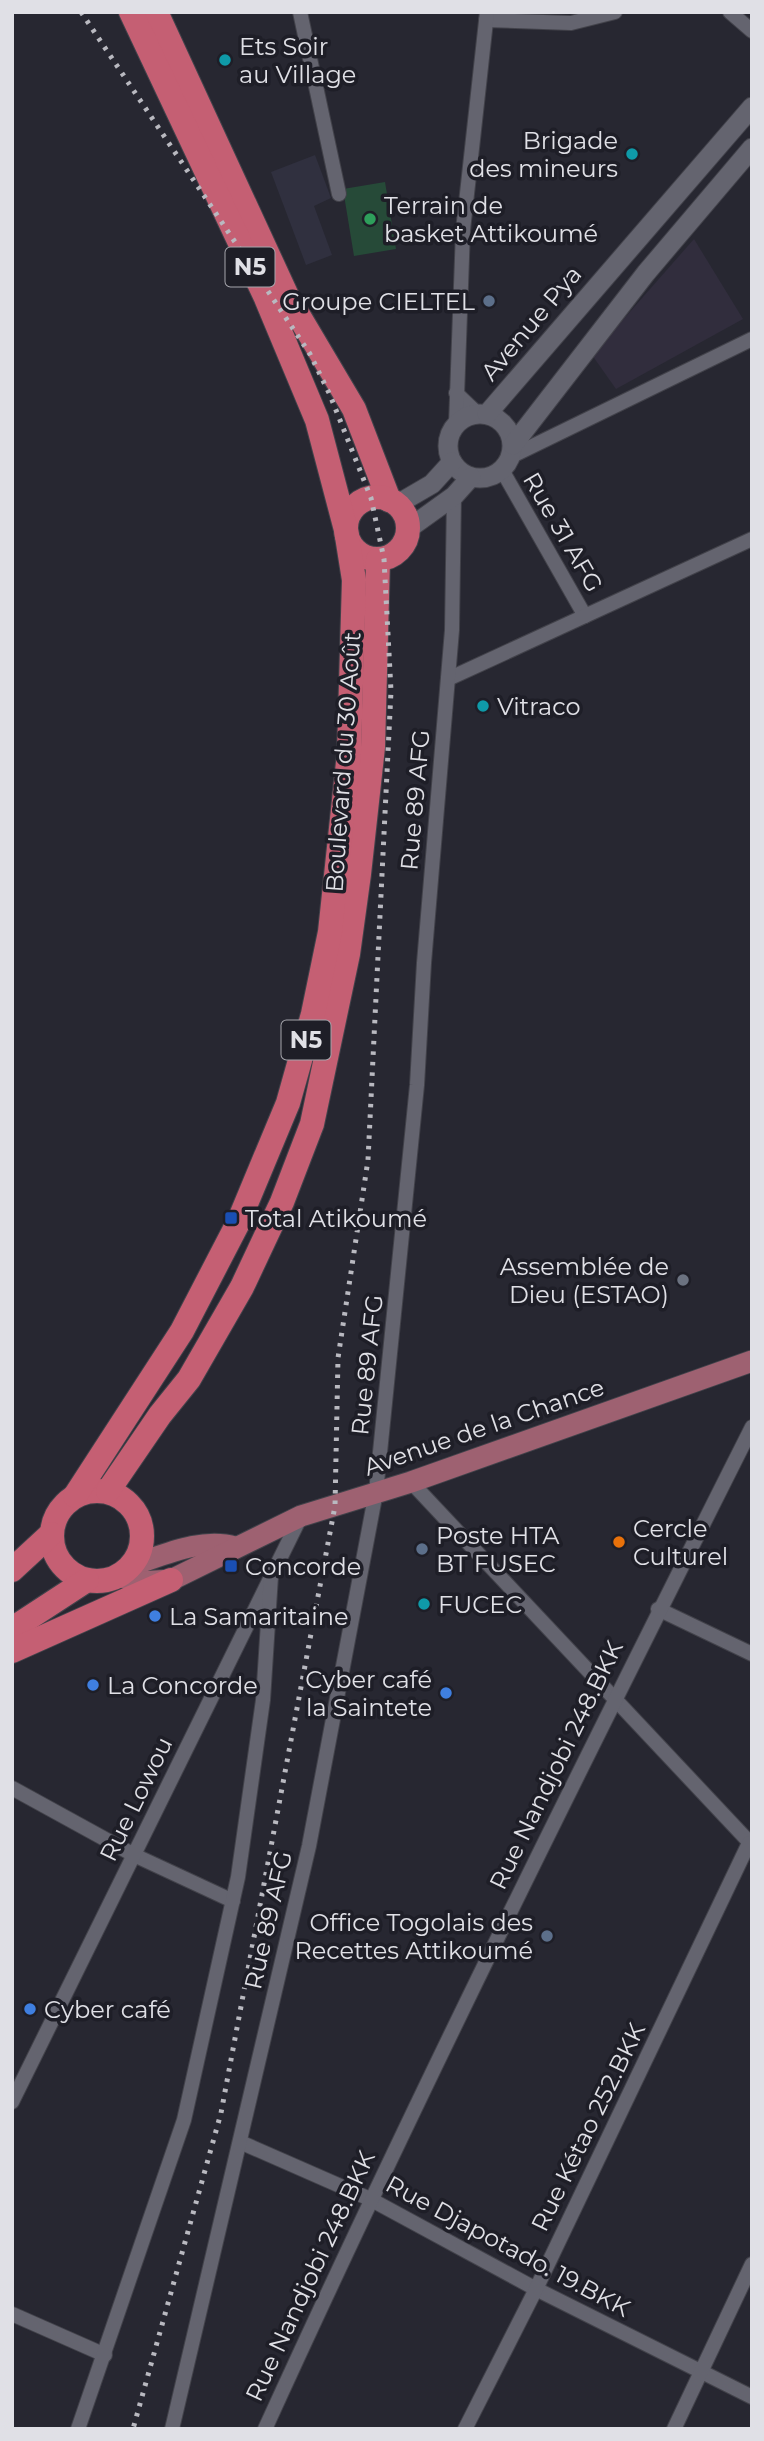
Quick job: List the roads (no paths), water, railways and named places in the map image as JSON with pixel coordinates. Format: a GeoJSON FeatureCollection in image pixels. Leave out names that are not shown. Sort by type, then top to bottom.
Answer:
{"type":"FeatureCollection","features":[{"type":"Feature","properties":{"kind":"highway","name":"Boulevard du 30 Août"},"geometry":{"type":"LineString","coordinates":[[75,1496],[182,1331],[238,1223],[288,1103],[313,1014],[330,932],[349,753],[354,580],[346,530],[317,420],[295,363],[131,12]]}},
{"type":"Feature","properties":{"kind":"highway","name":"N5"},"geometry":{"type":"LineString","coordinates":[[156,12],[287,296],[354,409],[393,502]]}},
{"type":"Feature","properties":{"kind":"highway"},"geometry":{"type":"LineString","coordinates":[[371,498],[393,502],[402,512],[408,529],[401,548],[394,555],[378,559],[356,551],[346,530],[350,513],[355,506],[371,498]]}},
{"type":"Feature","properties":{"kind":"highway","name":"Boulevard du 30 Août"},"geometry":{"type":"LineString","coordinates":[[108,1491],[160,1415],[189,1379],[242,1287],[282,1202],[312,1124],[348,954],[359,874],[373,747],[378,559]]}},
{"type":"Feature","properties":{"kind":"highway"},"geometry":{"type":"LineString","coordinates":[[90,1491],[108,1491],[132,1508],[140,1522],[143,1536],[124,1571],[103,1581],[87,1580],[73,1574],[61,1563],[53,1550],[51,1534],[54,1519],[63,1505],[75,1496],[90,1491]]}},
{"type":"Feature","properties":{"kind":"highway"},"geometry":{"type":"LineString","coordinates":[[12,1570],[51,1534]]}},
{"type":"Feature","properties":{"kind":"highway"},"geometry":{"type":"LineString","coordinates":[[12,1629],[87,1580]]}},
{"type":"Feature","properties":{"kind":"highway"},"geometry":{"type":"LineString","coordinates":[[12,1651],[171,1580]]}},
{"type":"Feature","properties":{"kind":"main road","name":"Avenue Pya"},"geometry":{"type":"LineString","coordinates":[[482,414],[752,107]]}},
{"type":"Feature","properties":{"kind":"main road"},"geometry":{"type":"LineString","coordinates":[[508,457],[506,426],[482,414],[456,424],[449,437],[452,461],[471,477],[486,478],[508,457],[646,273],[752,148]]}},
{"type":"Feature","properties":{"kind":"main road"},"geometry":{"type":"LineString","coordinates":[[393,502],[432,484],[452,461]]}},
{"type":"Feature","properties":{"kind":"main road"},"geometry":{"type":"LineString","coordinates":[[408,529],[454,496],[471,477]]}},
{"type":"Feature","properties":{"kind":"main road","name":"Avenue de la Chance"},"geometry":{"type":"LineString","coordinates":[[124,1571],[140,1582],[171,1580],[301,1516],[411,1482],[752,1361]]}},
{"type":"Feature","properties":{"kind":"main road"},"geometry":{"type":"LineString","coordinates":[[124,1571],[178,1550],[220,1543],[237,1548]]}},
{"type":"Feature","properties":{"kind":"street"},"geometry":{"type":"LineString","coordinates":[[300,12],[338,194]]}},
{"type":"Feature","properties":{"kind":"street"},"geometry":{"type":"LineString","coordinates":[[456,424],[463,230],[486,16],[570,23],[615,12]]}},
{"type":"Feature","properties":{"kind":"street"},"geometry":{"type":"LineString","coordinates":[[730,12],[752,31]]}},
{"type":"Feature","properties":{"kind":"street"},"geometry":{"type":"LineString","coordinates":[[508,457],[752,340]]}},
{"type":"Feature","properties":{"kind":"street"},"geometry":{"type":"LineString","coordinates":[[456,393],[482,414]]}},
{"type":"Feature","properties":{"kind":"street","name":"Rue 31 AFG"},"geometry":{"type":"LineString","coordinates":[[508,457],[585,616]]}},
{"type":"Feature","properties":{"kind":"street","name":"Rue 89 AFG"},"geometry":{"type":"LineString","coordinates":[[172,2429],[309,1846],[376,1492],[414,1125],[424,963],[448,679],[454,496]]}},
{"type":"Feature","properties":{"kind":"street"},"geometry":{"type":"LineString","coordinates":[[448,679],[752,539]]}},
{"type":"Feature","properties":{"kind":"street","name":"Rue Nandjobi 248.BKK"},"geometry":{"type":"LineString","coordinates":[[265,2429],[370,2199],[658,1609],[752,1427]]}},
{"type":"Feature","properties":{"kind":"street"},"geometry":{"type":"LineString","coordinates":[[411,1482],[614,1702],[750,1844]]}},
{"type":"Feature","properties":{"kind":"street","name":"Rue Lowou"},"geometry":{"type":"LineString","coordinates":[[12,2102],[301,1516]]}},
{"type":"Feature","properties":{"kind":"street"},"geometry":{"type":"LineString","coordinates":[[78,2429],[184,2120],[233,1901],[263,1700],[271,1577]]}},
{"type":"Feature","properties":{"kind":"street"},"geometry":{"type":"LineString","coordinates":[[658,1609],[752,1654]]}},
{"type":"Feature","properties":{"kind":"street"},"geometry":{"type":"LineString","coordinates":[[12,1788],[134,1855],[233,1901]]}},
{"type":"Feature","properties":{"kind":"street","name":"Rue Kétao 252.BKK"},"geometry":{"type":"LineString","coordinates":[[466,2429],[750,1844]]}},
{"type":"Feature","properties":{"kind":"street","name":"Rue Djapotado. 19.BKK"},"geometry":{"type":"LineString","coordinates":[[240,2142],[370,2199],[536,2289],[752,2397]]}},
{"type":"Feature","properties":{"kind":"street"},"geometry":{"type":"LineString","coordinates":[[674,2429],[752,2264]]}},
{"type":"Feature","properties":{"kind":"street"},"geometry":{"type":"LineString","coordinates":[[12,2314],[105,2356]]}},
{"type":"Feature","properties":{"kind":"railway"},"geometry":{"type":"LineString","coordinates":[[81,12],[310,354],[330,395],[371,498],[384,559],[391,691],[368,1160],[338,1358],[335,1506],[221,2113],[133,2429]]}},
{"type":"Feature","properties":{"kind":"place","name":"Ets Soir au Village"},"geometry":{"type":"Point","coordinates":[225,60]}},
{"type":"Feature","properties":{"kind":"place","name":"Brigade des mineurs"},"geometry":{"type":"Point","coordinates":[632,154]}},
{"type":"Feature","properties":{"kind":"place","name":"Terrain de basket Attikoumé"},"geometry":{"type":"Point","coordinates":[370,219]}},
{"type":"Feature","properties":{"kind":"place","name":"Groupe CIELTEL"},"geometry":{"type":"Point","coordinates":[489,301]}},
{"type":"Feature","properties":{"kind":"place","name":"Vitraco"},"geometry":{"type":"Point","coordinates":[483,706]}},
{"type":"Feature","properties":{"kind":"place","name":"Total Atikoumé"},"geometry":{"type":"Point","coordinates":[231,1218]}},
{"type":"Feature","properties":{"kind":"place","name":"Assemblée de Dieu (ESTAO)"},"geometry":{"type":"Point","coordinates":[683,1280]}},
{"type":"Feature","properties":{"kind":"place","name":"Cercle Culturel"},"geometry":{"type":"Point","coordinates":[619,1542]}},
{"type":"Feature","properties":{"kind":"place","name":"Poste HTA BT FUSEC"},"geometry":{"type":"Point","coordinates":[422,1549]}},
{"type":"Feature","properties":{"kind":"place","name":"Concorde"},"geometry":{"type":"Point","coordinates":[231,1566]}},
{"type":"Feature","properties":{"kind":"place","name":"FUCEC"},"geometry":{"type":"Point","coordinates":[424,1604]}},
{"type":"Feature","properties":{"kind":"place","name":"La Samaritaine"},"geometry":{"type":"Point","coordinates":[155,1616]}},
{"type":"Feature","properties":{"kind":"place","name":"La Concorde"},"geometry":{"type":"Point","coordinates":[93,1685]}},
{"type":"Feature","properties":{"kind":"place","name":"Cyber café la Saintete"},"geometry":{"type":"Point","coordinates":[446,1693]}},
{"type":"Feature","properties":{"kind":"place","name":"Office Togolais des Recettes Attikoumé"},"geometry":{"type":"Point","coordinates":[547,1936]}},
{"type":"Feature","properties":{"kind":"place","name":"Cyber café"},"geometry":{"type":"Point","coordinates":[30,2009]}}]}
